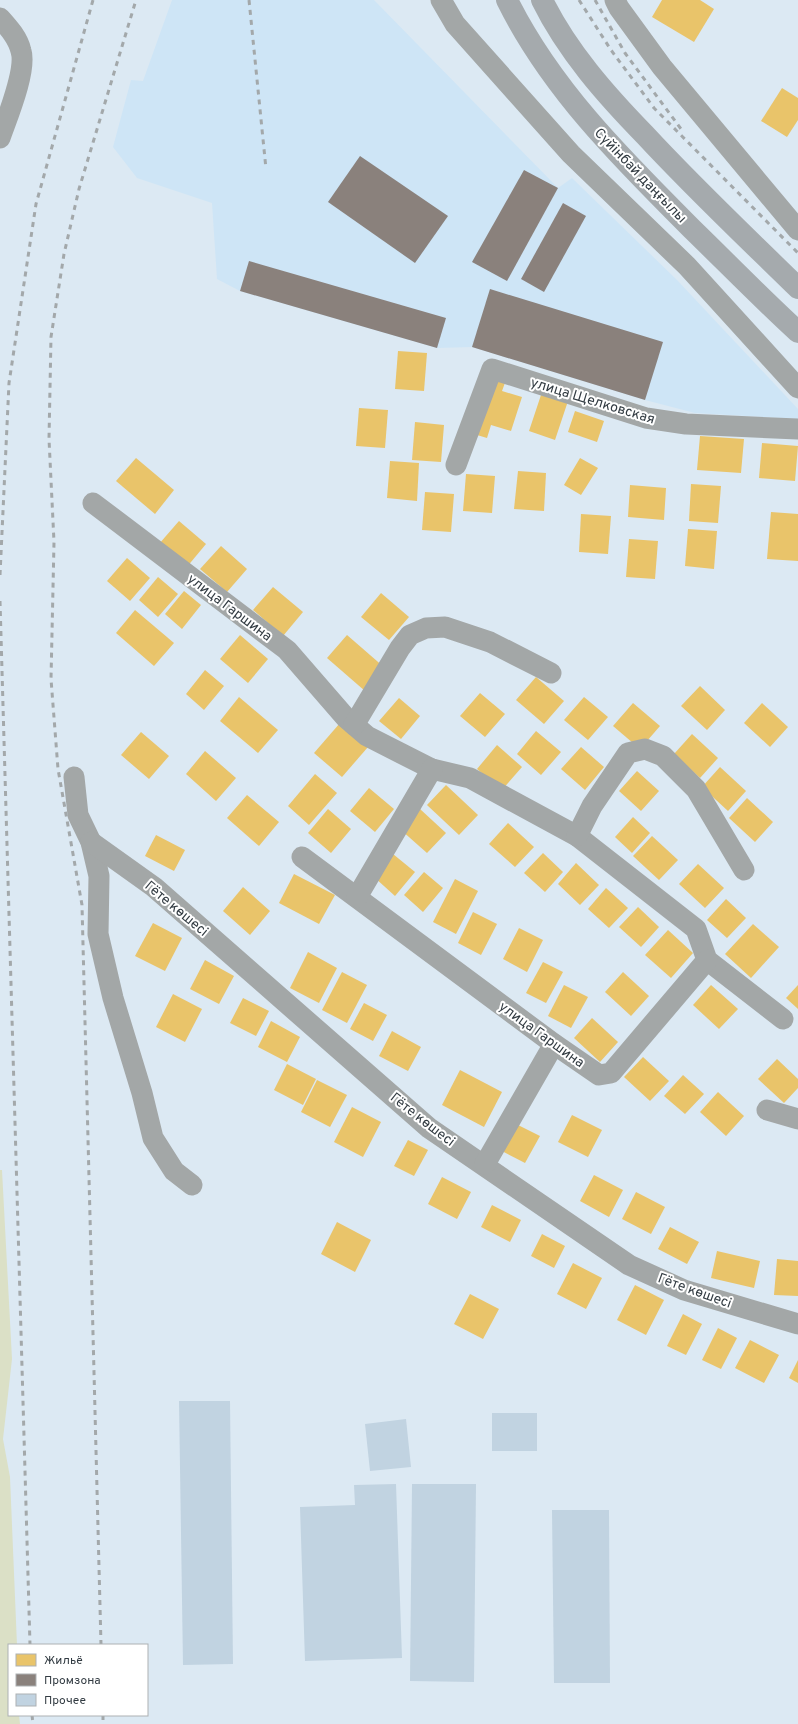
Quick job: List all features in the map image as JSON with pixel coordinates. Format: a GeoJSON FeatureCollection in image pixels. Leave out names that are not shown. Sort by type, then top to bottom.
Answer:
{"type":"FeatureCollection","features":[{"type":"Feature","properties":{"kind":"main road","name":"Сүйінбай даңғылы"},"geometry":{"type":"LineString","coordinates":[[507,0],[520,26],[556,82],[598,132],[644,181],[792,327]]}},
{"type":"Feature","properties":{"kind":"main road"},"geometry":{"type":"LineString","coordinates":[[542,0],[582,63],[622,111],[666,158],[798,288]]}},
{"type":"Feature","properties":{"kind":"street"},"geometry":{"type":"LineString","coordinates":[[441,0],[455,24],[571,154],[687,266],[798,388]]}},
{"type":"Feature","properties":{"kind":"street"},"geometry":{"type":"LineString","coordinates":[[615,0],[619,8],[662,67],[798,230]]}},
{"type":"Feature","properties":{"kind":"street"},"geometry":{"type":"LineString","coordinates":[[0,18],[12,31],[22,52],[20,75],[0,138]]}},
{"type":"Feature","properties":{"kind":"street","name":"улица Щелковская"},"geometry":{"type":"LineString","coordinates":[[456,465],[492,369],[646,418],[686,424],[798,428]]}},
{"type":"Feature","properties":{"kind":"street","name":"улица Гаршина"},"geometry":{"type":"LineString","coordinates":[[93,503],[286,650],[346,718],[367,736],[432,769],[470,778],[577,836],[696,929],[707,960],[611,1073],[599,1075],[554,1044],[302,857]]}},
{"type":"Feature","properties":{"kind":"street"},"geometry":{"type":"LineString","coordinates":[[354,725],[400,648],[410,635],[426,628],[445,627],[490,642],[551,673]]}},
{"type":"Feature","properties":{"kind":"street"},"geometry":{"type":"LineString","coordinates":[[577,836],[592,806],[628,752],[645,749],[663,756],[696,789],[744,870]]}},
{"type":"Feature","properties":{"kind":"street"},"geometry":{"type":"LineString","coordinates":[[357,897],[432,769]]}},
{"type":"Feature","properties":{"kind":"street"},"geometry":{"type":"LineString","coordinates":[[74,777],[78,815],[91,842],[99,876],[98,934],[113,998],[142,1093],[153,1138],[174,1171],[192,1185]]}},
{"type":"Feature","properties":{"kind":"street","name":"Гёте көшесі"},"geometry":{"type":"LineString","coordinates":[[91,842],[154,887],[429,1128],[485,1164],[629,1265],[684,1290],[798,1324]]}},
{"type":"Feature","properties":{"kind":"street"},"geometry":{"type":"LineString","coordinates":[[707,960],[783,1019]]}},
{"type":"Feature","properties":{"kind":"street"},"geometry":{"type":"LineString","coordinates":[[485,1164],[554,1044]]}},
{"type":"Feature","properties":{"kind":"street"},"geometry":{"type":"LineString","coordinates":[[767,1110],[798,1119]]}},
{"type":"Feature","properties":{"kind":"shaded area"},"geometry":{"type":"Polygon","coordinates":[[[172,0],[374,0],[558,188],[572,178],[677,280],[798,409],[798,419],[695,413],[645,400],[472,347],[437,348],[240,291],[217,279],[212,203],[137,178],[113,147],[131,80],[143,81],[172,0]]]}},
{"type":"Feature","properties":{"kind":"green space"},"geometry":{"type":"Polygon","coordinates":[[[0,1170],[2,1170],[12,1359],[3,1439],[10,1477],[17,1644],[8,1644],[8,1716],[19,1716],[20,1724],[0,1724],[0,1170]]]}},
{"type":"Feature","properties":{"kind":"building: Жильё"},"geometry":{"type":"Polygon","coordinates":[[[662,0],[700,0],[714,9],[694,42],[652,17],[662,0]]]}},
{"type":"Feature","properties":{"kind":"building: Жильё"},"geometry":{"type":"Polygon","coordinates":[[[782,88],[798,98],[798,120],[787,137],[761,121],[782,88]]]}},
{"type":"Feature","properties":{"kind":"building: Жильё"},"geometry":{"type":"Polygon","coordinates":[[[398,351],[427,353],[424,391],[395,389],[398,351]]]}},
{"type":"Feature","properties":{"kind":"building: Жильё"},"geometry":{"type":"Polygon","coordinates":[[[496,377],[506,380],[502,391],[522,397],[511,431],[491,425],[487,438],[477,435],[496,377]]]}},
{"type":"Feature","properties":{"kind":"building: Жильё"},"geometry":{"type":"Polygon","coordinates":[[[542,392],[568,401],[555,440],[529,431],[542,392]]]}},
{"type":"Feature","properties":{"kind":"building: Жильё"},"geometry":{"type":"Polygon","coordinates":[[[359,408],[388,410],[385,448],[356,446],[359,408]]]}},
{"type":"Feature","properties":{"kind":"building: Жильё"},"geometry":{"type":"Polygon","coordinates":[[[575,411],[604,421],[597,442],[568,432],[575,411]]]}},
{"type":"Feature","properties":{"kind":"building: Жильё"},"geometry":{"type":"Polygon","coordinates":[[[415,422],[444,425],[441,462],[412,460],[415,422]]]}},
{"type":"Feature","properties":{"kind":"building: Жильё"},"geometry":{"type":"Polygon","coordinates":[[[700,436],[744,439],[741,473],[697,470],[700,436]]]}},
{"type":"Feature","properties":{"kind":"building: Жильё"},"geometry":{"type":"Polygon","coordinates":[[[762,443],[798,446],[795,481],[759,478],[762,443]]]}},
{"type":"Feature","properties":{"kind":"building: Жильё"},"geometry":{"type":"Polygon","coordinates":[[[136,458],[174,490],[155,514],[116,481],[136,458]]]}},
{"type":"Feature","properties":{"kind":"building: Жильё"},"geometry":{"type":"Polygon","coordinates":[[[580,458],[598,468],[581,495],[564,485],[580,458]]]}},
{"type":"Feature","properties":{"kind":"building: Жильё"},"geometry":{"type":"Polygon","coordinates":[[[390,461],[419,463],[417,501],[387,498],[390,461]]]}},
{"type":"Feature","properties":{"kind":"building: Жильё"},"geometry":{"type":"Polygon","coordinates":[[[518,471],[546,473],[544,511],[514,509],[518,471]]]}},
{"type":"Feature","properties":{"kind":"building: Жильё"},"geometry":{"type":"Polygon","coordinates":[[[466,474],[495,476],[492,513],[463,511],[466,474]]]}},
{"type":"Feature","properties":{"kind":"building: Жильё"},"geometry":{"type":"Polygon","coordinates":[[[691,484],[721,486],[718,523],[689,521],[691,484]]]}},
{"type":"Feature","properties":{"kind":"building: Жильё"},"geometry":{"type":"Polygon","coordinates":[[[630,485],[666,488],[664,520],[628,517],[630,485]]]}},
{"type":"Feature","properties":{"kind":"building: Жильё"},"geometry":{"type":"Polygon","coordinates":[[[425,492],[454,494],[451,532],[422,530],[425,492]]]}},
{"type":"Feature","properties":{"kind":"building: Жильё"},"geometry":{"type":"Polygon","coordinates":[[[771,512],[798,514],[798,561],[767,559],[771,512]]]}},
{"type":"Feature","properties":{"kind":"building: Жильё"},"geometry":{"type":"Polygon","coordinates":[[[581,514],[611,516],[608,554],[579,552],[581,514]]]}},
{"type":"Feature","properties":{"kind":"building: Жильё"},"geometry":{"type":"Polygon","coordinates":[[[179,521],[206,544],[186,568],[159,544],[179,521]]]}},
{"type":"Feature","properties":{"kind":"building: Жильё"},"geometry":{"type":"Polygon","coordinates":[[[688,529],[717,531],[714,569],[685,566],[688,529]]]}},
{"type":"Feature","properties":{"kind":"building: Жильё"},"geometry":{"type":"Polygon","coordinates":[[[629,539],[658,541],[655,579],[626,577],[629,539]]]}},
{"type":"Feature","properties":{"kind":"building: Жильё"},"geometry":{"type":"Polygon","coordinates":[[[221,546],[247,569],[227,592],[200,569],[221,546]]]}},
{"type":"Feature","properties":{"kind":"building: Жильё"},"geometry":{"type":"Polygon","coordinates":[[[127,558],[150,578],[130,601],[107,581],[127,558]]]}},
{"type":"Feature","properties":{"kind":"building: Жильё"},"geometry":{"type":"Polygon","coordinates":[[[158,577],[178,594],[158,617],[139,600],[158,577]]]}},
{"type":"Feature","properties":{"kind":"building: Жильё"},"geometry":{"type":"Polygon","coordinates":[[[273,587],[303,612],[283,636],[253,610],[273,587]]]}},
{"type":"Feature","properties":{"kind":"building: Жильё"},"geometry":{"type":"Polygon","coordinates":[[[184,591],[201,605],[182,629],[165,614],[184,591]]]}},
{"type":"Feature","properties":{"kind":"building: Жильё"},"geometry":{"type":"Polygon","coordinates":[[[381,593],[409,617],[389,640],[361,617],[381,593]]]}},
{"type":"Feature","properties":{"kind":"building: Жильё"},"geometry":{"type":"Polygon","coordinates":[[[135,610],[174,643],[154,666],[116,633],[135,610]]]}},
{"type":"Feature","properties":{"kind":"building: Жильё"},"geometry":{"type":"Polygon","coordinates":[[[240,635],[268,659],[248,683],[220,659],[240,635]]]}},
{"type":"Feature","properties":{"kind":"building: Жильё"},"geometry":{"type":"Polygon","coordinates":[[[347,635],[385,668],[365,691],[327,658],[347,635]]]}},
{"type":"Feature","properties":{"kind":"building: Жильё"},"geometry":{"type":"Polygon","coordinates":[[[205,670],[224,686],[204,710],[186,694],[205,670]]]}},
{"type":"Feature","properties":{"kind":"building: Жильё"},"geometry":{"type":"Polygon","coordinates":[[[536,677],[564,701],[544,724],[516,700],[536,677]]]}},
{"type":"Feature","properties":{"kind":"building: Жильё"},"geometry":{"type":"Polygon","coordinates":[[[700,686],[725,710],[707,730],[681,706],[700,686]]]}},
{"type":"Feature","properties":{"kind":"building: Жильё"},"geometry":{"type":"Polygon","coordinates":[[[480,693],[505,714],[485,737],[460,716],[480,693]]]}},
{"type":"Feature","properties":{"kind":"building: Жильё"},"geometry":{"type":"Polygon","coordinates":[[[239,697],[278,730],[258,753],[220,721],[239,697]]]}},
{"type":"Feature","properties":{"kind":"building: Жильё"},"geometry":{"type":"Polygon","coordinates":[[[584,697],[608,717],[588,740],[564,720],[584,697]]]}},
{"type":"Feature","properties":{"kind":"building: Жильё"},"geometry":{"type":"Polygon","coordinates":[[[399,698],[420,716],[401,739],[379,721],[399,698]]]}},
{"type":"Feature","properties":{"kind":"building: Жильё"},"geometry":{"type":"Polygon","coordinates":[[[633,703],[660,726],[640,749],[613,726],[633,703]]]}},
{"type":"Feature","properties":{"kind":"building: Жильё"},"geometry":{"type":"Polygon","coordinates":[[[762,703],[788,727],[770,747],[744,723],[762,703]]]}},
{"type":"Feature","properties":{"kind":"building: Жильё"},"geometry":{"type":"Polygon","coordinates":[[[340,723],[368,747],[342,777],[314,753],[340,723]]]}},
{"type":"Feature","properties":{"kind":"building: Жильё"},"geometry":{"type":"Polygon","coordinates":[[[536,731],[561,752],[541,775],[517,754],[536,731]]]}},
{"type":"Feature","properties":{"kind":"building: Жильё"},"geometry":{"type":"Polygon","coordinates":[[[141,732],[169,756],[149,779],[121,755],[141,732]]]}},
{"type":"Feature","properties":{"kind":"building: Жильё"},"geometry":{"type":"Polygon","coordinates":[[[692,734],[718,758],[700,778],[674,754],[692,734]]]}},
{"type":"Feature","properties":{"kind":"building: Жильё"},"geometry":{"type":"Polygon","coordinates":[[[497,745],[522,767],[502,790],[477,769],[497,745]]]}},
{"type":"Feature","properties":{"kind":"building: Жильё"},"geometry":{"type":"Polygon","coordinates":[[[581,747],[604,767],[585,790],[561,769],[581,747]]]}},
{"type":"Feature","properties":{"kind":"building: Жильё"},"geometry":{"type":"Polygon","coordinates":[[[205,751],[236,778],[216,801],[186,774],[205,751]]]}},
{"type":"Feature","properties":{"kind":"building: Жильё"},"geometry":{"type":"Polygon","coordinates":[[[720,767],[746,791],[728,811],[702,787],[720,767]]]}},
{"type":"Feature","properties":{"kind":"building: Жильё"},"geometry":{"type":"Polygon","coordinates":[[[637,771],[659,791],[641,811],[619,791],[637,771]]]}},
{"type":"Feature","properties":{"kind":"building: Жильё"},"geometry":{"type":"Polygon","coordinates":[[[315,774],[337,793],[309,825],[288,806],[315,774]]]}},
{"type":"Feature","properties":{"kind":"building: Жильё"},"geometry":{"type":"Polygon","coordinates":[[[446,785],[478,815],[459,835],[427,805],[446,785]]]}},
{"type":"Feature","properties":{"kind":"building: Жильё"},"geometry":{"type":"Polygon","coordinates":[[[369,788],[394,809],[375,832],[350,811],[369,788]]]}},
{"type":"Feature","properties":{"kind":"building: Жильё"},"geometry":{"type":"Polygon","coordinates":[[[247,795],[279,822],[259,846],[227,818],[247,795]]]}},
{"type":"Feature","properties":{"kind":"building: Жильё"},"geometry":{"type":"Polygon","coordinates":[[[747,798],[773,822],[755,842],[729,818],[747,798]]]}},
{"type":"Feature","properties":{"kind":"building: Жильё"},"geometry":{"type":"Polygon","coordinates":[[[328,809],[351,829],[331,853],[308,833],[328,809]]]}},
{"type":"Feature","properties":{"kind":"building: Жильё"},"geometry":{"type":"Polygon","coordinates":[[[420,809],[446,833],[427,853],[401,830],[420,809]]]}},
{"type":"Feature","properties":{"kind":"building: Жильё"},"geometry":{"type":"Polygon","coordinates":[[[633,817],[650,833],[632,853],[615,837],[633,817]]]}},
{"type":"Feature","properties":{"kind":"building: Жильё"},"geometry":{"type":"Polygon","coordinates":[[[508,823],[534,847],[515,867],[489,844],[508,823]]]}},
{"type":"Feature","properties":{"kind":"building: Жильё"},"geometry":{"type":"Polygon","coordinates":[[[156,835],[185,850],[174,871],[145,856],[156,835]]]}},
{"type":"Feature","properties":{"kind":"building: Жильё"},"geometry":{"type":"Polygon","coordinates":[[[652,836],[678,860],[659,880],[633,856],[652,836]]]}},
{"type":"Feature","properties":{"kind":"building: Жильё"},"geometry":{"type":"Polygon","coordinates":[[[543,853],[563,872],[545,892],[524,873],[543,853]]]}},
{"type":"Feature","properties":{"kind":"building: Жильё"},"geometry":{"type":"Polygon","coordinates":[[[393,854],[415,872],[395,896],[374,877],[393,854]]]}},
{"type":"Feature","properties":{"kind":"building: Жильё"},"geometry":{"type":"Polygon","coordinates":[[[576,863],[599,885],[580,905],[558,884],[576,863]]]}},
{"type":"Feature","properties":{"kind":"building: Жильё"},"geometry":{"type":"Polygon","coordinates":[[[698,864],[724,888],[705,908],[679,884],[698,864]]]}},
{"type":"Feature","properties":{"kind":"building: Жильё"},"geometry":{"type":"Polygon","coordinates":[[[424,872],[443,888],[423,912],[404,895],[424,872]]]}},
{"type":"Feature","properties":{"kind":"building: Жильё"},"geometry":{"type":"Polygon","coordinates":[[[294,874],[335,895],[319,924],[279,903],[294,874]]]}},
{"type":"Feature","properties":{"kind":"building: Жильё"},"geometry":{"type":"Polygon","coordinates":[[[455,879],[478,891],[456,934],[433,922],[455,879]]]}},
{"type":"Feature","properties":{"kind":"building: Жильё"},"geometry":{"type":"Polygon","coordinates":[[[243,887],[270,911],[250,935],[223,911],[243,887]]]}},
{"type":"Feature","properties":{"kind":"building: Жильё"},"geometry":{"type":"Polygon","coordinates":[[[606,888],[628,908],[609,928],[588,909],[606,888]]]}},
{"type":"Feature","properties":{"kind":"building: Жильё"},"geometry":{"type":"Polygon","coordinates":[[[726,899],[746,918],[727,938],[707,920],[726,899]]]}},
{"type":"Feature","properties":{"kind":"building: Жильё"},"geometry":{"type":"Polygon","coordinates":[[[638,907],[659,927],[641,947],[619,927],[638,907]]]}},
{"type":"Feature","properties":{"kind":"building: Жильё"},"geometry":{"type":"Polygon","coordinates":[[[473,912],[497,924],[481,955],[458,943],[473,912]]]}},
{"type":"Feature","properties":{"kind":"building: Жильё"},"geometry":{"type":"Polygon","coordinates":[[[153,923],[182,938],[165,971],[135,956],[153,923]]]}},
{"type":"Feature","properties":{"kind":"building: Жильё"},"geometry":{"type":"Polygon","coordinates":[[[753,924],[779,947],[751,978],[725,954],[753,924]]]}},
{"type":"Feature","properties":{"kind":"building: Жильё"},"geometry":{"type":"Polygon","coordinates":[[[519,928],[543,940],[527,972],[503,959],[519,928]]]}},
{"type":"Feature","properties":{"kind":"building: Жильё"},"geometry":{"type":"Polygon","coordinates":[[[668,930],[693,953],[671,978],[645,955],[668,930]]]}},
{"type":"Feature","properties":{"kind":"building: Жильё"},"geometry":{"type":"Polygon","coordinates":[[[308,952],[337,968],[319,1003],[290,988],[308,952]]]}},
{"type":"Feature","properties":{"kind":"building: Жильё"},"geometry":{"type":"Polygon","coordinates":[[[205,960],[234,976],[219,1004],[190,989],[205,960]]]}},
{"type":"Feature","properties":{"kind":"building: Жильё"},"geometry":{"type":"Polygon","coordinates":[[[543,962],[563,972],[546,1003],[526,993],[543,962]]]}},
{"type":"Feature","properties":{"kind":"building: Жильё"},"geometry":{"type":"Polygon","coordinates":[[[342,972],[367,985],[347,1023],[322,1010],[342,972]]]}},
{"type":"Feature","properties":{"kind":"building: Жильё"},"geometry":{"type":"Polygon","coordinates":[[[623,972],[649,996],[631,1016],[605,992],[623,972]]]}},
{"type":"Feature","properties":{"kind":"building: Жильё"},"geometry":{"type":"Polygon","coordinates":[[[564,985],[588,997],[571,1028],[548,1016],[564,985]]]}},
{"type":"Feature","properties":{"kind":"building: Жильё"},"geometry":{"type":"Polygon","coordinates":[[[711,985],[738,1009],[719,1029],[693,1005],[711,985]]]}},
{"type":"Feature","properties":{"kind":"building: Жильё"},"geometry":{"type":"Polygon","coordinates":[[[798,985],[798,1009],[786,998],[798,985]]]}},
{"type":"Feature","properties":{"kind":"building: Жильё"},"geometry":{"type":"Polygon","coordinates":[[[173,994],[202,1009],[185,1042],[156,1027],[173,994]]]}},
{"type":"Feature","properties":{"kind":"building: Жильё"},"geometry":{"type":"Polygon","coordinates":[[[243,998],[269,1011],[256,1036],[230,1023],[243,998]]]}},
{"type":"Feature","properties":{"kind":"building: Жильё"},"geometry":{"type":"Polygon","coordinates":[[[364,1003],[387,1015],[373,1041],[350,1029],[364,1003]]]}},
{"type":"Feature","properties":{"kind":"building: Жильё"},"geometry":{"type":"Polygon","coordinates":[[[592,1018],[618,1042],[600,1062],[574,1038],[592,1018]]]}},
{"type":"Feature","properties":{"kind":"building: Жильё"},"geometry":{"type":"Polygon","coordinates":[[[271,1021],[300,1037],[287,1062],[258,1047],[271,1021]]]}},
{"type":"Feature","properties":{"kind":"building: Жильё"},"geometry":{"type":"Polygon","coordinates":[[[392,1031],[421,1047],[408,1071],[379,1056],[392,1031]]]}},
{"type":"Feature","properties":{"kind":"building: Жильё"},"geometry":{"type":"Polygon","coordinates":[[[643,1057],[669,1081],[650,1101],[624,1077],[643,1057]]]}},
{"type":"Feature","properties":{"kind":"building: Жильё"},"geometry":{"type":"Polygon","coordinates":[[[777,1059],[798,1079],[798,1088],[784,1103],[758,1079],[777,1059]]]}},
{"type":"Feature","properties":{"kind":"building: Жильё"},"geometry":{"type":"Polygon","coordinates":[[[287,1064],[316,1079],[303,1105],[274,1090],[287,1064]]]}},
{"type":"Feature","properties":{"kind":"building: Жильё"},"geometry":{"type":"Polygon","coordinates":[[[460,1070],[502,1092],[484,1127],[442,1105],[460,1070]]]}},
{"type":"Feature","properties":{"kind":"building: Жильё"},"geometry":{"type":"Polygon","coordinates":[[[683,1075],[704,1094],[685,1114],[664,1096],[683,1075]]]}},
{"type":"Feature","properties":{"kind":"building: Жильё"},"geometry":{"type":"Polygon","coordinates":[[[317,1080],[347,1095],[330,1127],[301,1112],[317,1080]]]}},
{"type":"Feature","properties":{"kind":"building: Жильё"},"geometry":{"type":"Polygon","coordinates":[[[718,1092],[744,1116],[726,1136],[700,1112],[718,1092]]]}},
{"type":"Feature","properties":{"kind":"building: Жильё"},"geometry":{"type":"Polygon","coordinates":[[[352,1107],[381,1122],[363,1157],[334,1142],[352,1107]]]}},
{"type":"Feature","properties":{"kind":"building: Жильё"},"geometry":{"type":"Polygon","coordinates":[[[572,1115],[602,1130],[588,1157],[558,1142],[572,1115]]]}},
{"type":"Feature","properties":{"kind":"building: Жильё"},"geometry":{"type":"Polygon","coordinates":[[[512,1122],[540,1136],[525,1163],[498,1149],[512,1122]]]}},
{"type":"Feature","properties":{"kind":"building: Жильё"},"geometry":{"type":"Polygon","coordinates":[[[408,1140],[428,1150],[414,1176],[394,1166],[408,1140]]]}},
{"type":"Feature","properties":{"kind":"building: Жильё"},"geometry":{"type":"Polygon","coordinates":[[[594,1175],[623,1190],[609,1217],[580,1201],[594,1175]]]}},
{"type":"Feature","properties":{"kind":"building: Жильё"},"geometry":{"type":"Polygon","coordinates":[[[442,1177],[471,1192],[457,1219],[428,1204],[442,1177]]]}},
{"type":"Feature","properties":{"kind":"building: Жильё"},"geometry":{"type":"Polygon","coordinates":[[[636,1192],[665,1207],[651,1234],[622,1219],[636,1192]]]}},
{"type":"Feature","properties":{"kind":"building: Жильё"},"geometry":{"type":"Polygon","coordinates":[[[492,1205],[521,1220],[510,1242],[481,1227],[492,1205]]]}},
{"type":"Feature","properties":{"kind":"building: Жильё"},"geometry":{"type":"Polygon","coordinates":[[[337,1222],[371,1240],[355,1272],[321,1254],[337,1222]]]}},
{"type":"Feature","properties":{"kind":"building: Жильё"},"geometry":{"type":"Polygon","coordinates":[[[670,1227],[699,1242],[687,1264],[658,1249],[670,1227]]]}},
{"type":"Feature","properties":{"kind":"building: Жильё"},"geometry":{"type":"Polygon","coordinates":[[[542,1234],[565,1246],[554,1268],[531,1256],[542,1234]]]}},
{"type":"Feature","properties":{"kind":"building: Жильё"},"geometry":{"type":"Polygon","coordinates":[[[717,1251],[760,1261],[754,1288],[711,1278],[717,1251]]]}},
{"type":"Feature","properties":{"kind":"building: Жильё"},"geometry":{"type":"Polygon","coordinates":[[[777,1259],[798,1261],[798,1296],[774,1295],[777,1259]]]}},
{"type":"Feature","properties":{"kind":"building: Жильё"},"geometry":{"type":"Polygon","coordinates":[[[573,1263],[602,1278],[586,1309],[557,1294],[573,1263]]]}},
{"type":"Feature","properties":{"kind":"building: Жильё"},"geometry":{"type":"Polygon","coordinates":[[[635,1285],[664,1300],[646,1335],[617,1320],[635,1285]]]}},
{"type":"Feature","properties":{"kind":"building: Жильё"},"geometry":{"type":"Polygon","coordinates":[[[470,1294],[499,1309],[483,1339],[454,1324],[470,1294]]]}},
{"type":"Feature","properties":{"kind":"building: Жильё"},"geometry":{"type":"Polygon","coordinates":[[[683,1314],[702,1324],[686,1355],[667,1346],[683,1314]]]}},
{"type":"Feature","properties":{"kind":"building: Жильё"},"geometry":{"type":"Polygon","coordinates":[[[718,1328],[737,1338],[721,1369],[702,1360],[718,1328]]]}},
{"type":"Feature","properties":{"kind":"building: Жильё"},"geometry":{"type":"Polygon","coordinates":[[[750,1340],[779,1355],[764,1383],[735,1368],[750,1340]]]}},
{"type":"Feature","properties":{"kind":"building: Жильё"},"geometry":{"type":"Polygon","coordinates":[[[798,1360],[798,1383],[789,1378],[798,1360]]]}},
{"type":"Feature","properties":{"kind":"building: Промзона"},"geometry":{"type":"Polygon","coordinates":[[[360,156],[448,216],[415,263],[328,202],[360,156]]]}},
{"type":"Feature","properties":{"kind":"building: Промзона"},"geometry":{"type":"Polygon","coordinates":[[[524,170],[558,188],[507,281],[472,262],[524,170]]]}},
{"type":"Feature","properties":{"kind":"building: Промзона"},"geometry":{"type":"Polygon","coordinates":[[[563,203],[586,216],[544,292],[521,279],[563,203]]]}},
{"type":"Feature","properties":{"kind":"building: Промзона"},"geometry":{"type":"Polygon","coordinates":[[[249,261],[446,318],[437,348],[240,291],[249,261]]]}},
{"type":"Feature","properties":{"kind":"building: Промзона"},"geometry":{"type":"Polygon","coordinates":[[[490,289],[663,342],[645,400],[472,347],[490,289]]]}},
{"type":"Feature","properties":{"kind":"building: Прочее"},"geometry":{"type":"Polygon","coordinates":[[[179,1401],[230,1401],[233,1664],[183,1665],[179,1401]]]}},
{"type":"Feature","properties":{"kind":"building: Прочее"},"geometry":{"type":"Polygon","coordinates":[[[492,1413],[537,1413],[537,1451],[492,1451],[492,1413]]]}},
{"type":"Feature","properties":{"kind":"building: Прочее"},"geometry":{"type":"Polygon","coordinates":[[[406,1419],[411,1467],[370,1471],[365,1424],[406,1419]]]}},
{"type":"Feature","properties":{"kind":"building: Прочее"},"geometry":{"type":"Polygon","coordinates":[[[396,1484],[402,1658],[305,1661],[300,1507],[355,1505],[354,1485],[396,1484]]]}},
{"type":"Feature","properties":{"kind":"building: Прочее"},"geometry":{"type":"Polygon","coordinates":[[[412,1484],[476,1484],[474,1682],[410,1681],[412,1484]]]}},
{"type":"Feature","properties":{"kind":"building: Прочее"},"geometry":{"type":"Polygon","coordinates":[[[552,1510],[609,1510],[610,1683],[554,1683],[552,1510]]]}},
{"type":"Feature","properties":{"kind":"railway"},"geometry":{"type":"LineString","coordinates":[[0,575],[9,383],[36,204],[93,0]]}},
{"type":"Feature","properties":{"kind":"railway"},"geometry":{"type":"LineString","coordinates":[[101,1644],[82,905],[58,769],[51,679],[54,542],[49,439],[51,337],[64,254],[79,189],[136,0]]}},
{"type":"Feature","properties":{"kind":"railway"},"geometry":{"type":"LineString","coordinates":[[249,0],[266,169]]}},
{"type":"Feature","properties":{"kind":"railway"},"geometry":{"type":"LineString","coordinates":[[579,0],[611,50],[654,108],[798,253]]}},
{"type":"Feature","properties":{"kind":"railway"},"geometry":{"type":"LineString","coordinates":[[595,0],[625,53],[681,129]]}},
{"type":"Feature","properties":{"kind":"railway"},"geometry":{"type":"LineString","coordinates":[[0,601],[30,1644]]}},
{"type":"Feature","properties":{"kind":"railway"},"geometry":{"type":"LineString","coordinates":[[32,1716],[33,1724]]}},
{"type":"Feature","properties":{"kind":"railway"},"geometry":{"type":"LineString","coordinates":[[103,1716],[103,1724]]}}]}
